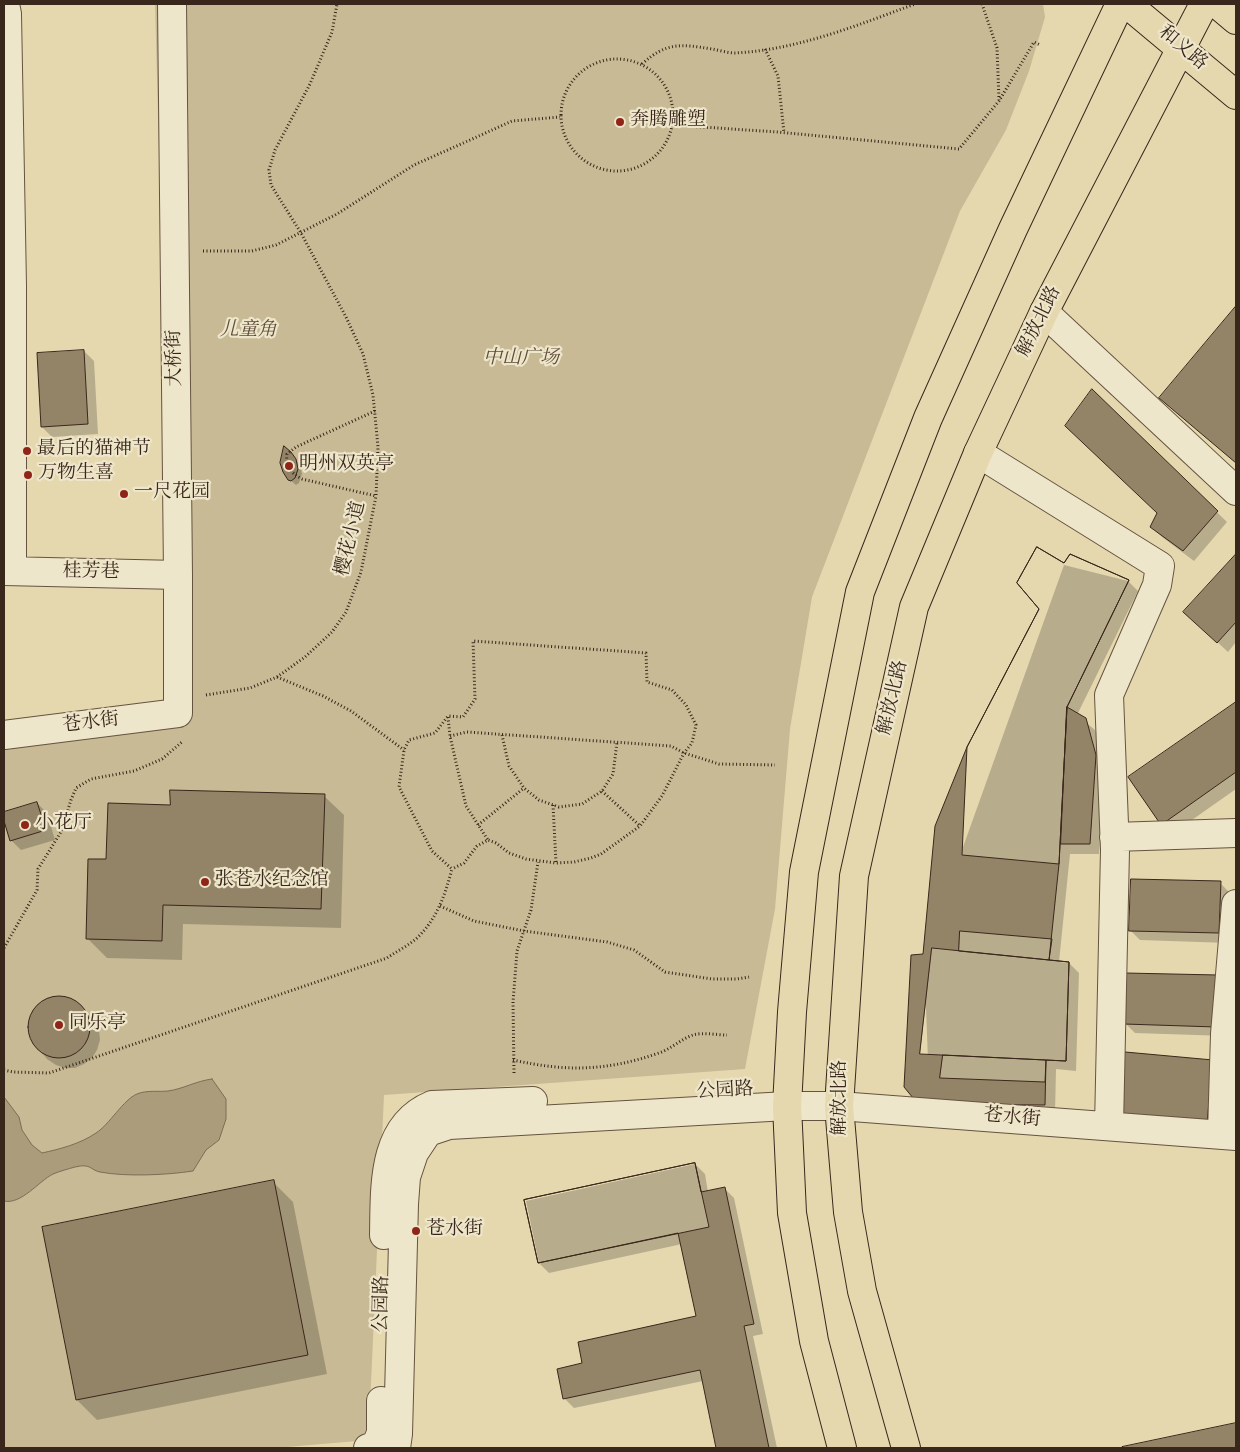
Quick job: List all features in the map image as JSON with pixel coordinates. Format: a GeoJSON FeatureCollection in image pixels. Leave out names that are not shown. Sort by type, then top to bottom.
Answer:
{"type":"FeatureCollection","features":[{"type":"Feature","properties":{"kind":"main road"},"geometry":{"type":"LineString","coordinates":[[842,1448],[814,1341],[792,1213],[787,1106],[792,1012],[804,872],[860,592],[928,418],[1120,4]]}},
{"type":"Feature","properties":{"kind":"main road","name":"和义路"},"geometry":{"type":"LineString","coordinates":[[1127,4],[1236,94]]}},
{"type":"Feature","properties":{"kind":"main road","name":"解放北路"},"geometry":{"type":"LineString","coordinates":[[906,1448],[862,1291],[848,1212],[839,1106],[854,876],[914,607],[978,453],[1044,312],[1204,4]]}},
{"type":"Feature","properties":{"kind":"main road"},"geometry":{"type":"LineString","coordinates":[[1217,4],[1236,20]]}},
{"type":"Feature","properties":{"kind":"street"},"geometry":{"type":"LineString","coordinates":[[5,4],[7,14],[8,571]]}},
{"type":"Feature","properties":{"kind":"street","name":"大桥街"},"geometry":{"type":"LineString","coordinates":[[172,4],[178,713]]}},
{"type":"Feature","properties":{"kind":"street"},"geometry":{"type":"LineString","coordinates":[[1044,312],[1236,491]]}},
{"type":"Feature","properties":{"kind":"street"},"geometry":{"type":"LineString","coordinates":[[978,453],[1160,566],[1158,586],[1109,695],[1114,837],[1109,1126]]}},
{"type":"Feature","properties":{"kind":"street","name":"桂芳巷"},"geometry":{"type":"LineString","coordinates":[[8,571],[178,575]]}},
{"type":"Feature","properties":{"kind":"street","name":"苍水街"},"geometry":{"type":"LineString","coordinates":[[4,735],[178,713]]}},
{"type":"Feature","properties":{"kind":"street"},"geometry":{"type":"LineString","coordinates":[[1114,837],[1236,833]]}},
{"type":"Feature","properties":{"kind":"street"},"geometry":{"type":"LineString","coordinates":[[1229,1135],[1236,904]]}},
{"type":"Feature","properties":{"kind":"street","name":"公园路"},"geometry":{"type":"LineString","coordinates":[[368,1448],[376,1445],[381,1433],[385,1193],[389,1165],[399,1132],[410,1118],[432,1105],[763,1091],[787,1106]]}},
{"type":"Feature","properties":{"kind":"street","name":"苍水街"},"geometry":{"type":"LineString","coordinates":[[787,1106],[839,1106],[1229,1135]]}},
{"type":"Feature","properties":{"kind":"street","name":"公园路"},"geometry":{"type":"LineString","coordinates":[[396,1448],[406,1177],[414,1153],[428,1132],[449,1124],[787,1106]]}},
{"type":"Feature","properties":{"kind":"path","name":"樱花小道"},"geometry":{"type":"LineString","coordinates":[[200,695],[250,688],[277,677],[305,657],[332,632],[346,612],[361,572],[376,496],[378,447],[373,395],[364,354],[301,233],[271,185],[268,170],[275,150],[310,84],[332,32],[337,4]]}},
{"type":"Feature","properties":{"kind":"path"},"geometry":{"type":"LineString","coordinates":[[642,64],[652,55],[676,44],[733,53],[800,42],[852,27],[915,4]]}},
{"type":"Feature","properties":{"kind":"path"},"geometry":{"type":"LineString","coordinates":[[982,4],[997,48],[999,101]]}},
{"type":"Feature","properties":{"kind":"path"},"geometry":{"type":"LineString","coordinates":[[672,125],[959,149],[999,101],[1034,42],[1040,45]]}},
{"type":"Feature","properties":{"kind":"path"},"geometry":{"type":"LineString","coordinates":[[765,49],[778,76],[784,133]]}},
{"type":"Feature","properties":{"kind":"path"},"geometry":{"type":"LineString","coordinates":[[610,59],[642,64],[655,73],[665,85],[672,100],[674,116],[666,144],[656,156],[644,165],[630,170],[614,172],[599,169],[584,161],[571,149],[564,134],[560,117],[562,100],[570,84],[582,71],[595,63],[610,59]]}},
{"type":"Feature","properties":{"kind":"path"},"geometry":{"type":"LineString","coordinates":[[201,251],[252,251],[276,245],[337,214],[414,166],[512,121],[560,117]]}},
{"type":"Feature","properties":{"kind":"path"},"geometry":{"type":"LineString","coordinates":[[375,411],[296,447],[287,454],[286,458],[291,474],[302,479],[376,496]]}},
{"type":"Feature","properties":{"kind":"path"},"geometry":{"type":"LineString","coordinates":[[473,641],[646,653],[647,682],[672,690],[686,705],[696,726],[692,743],[684,753],[662,796],[640,826],[608,849],[591,858],[556,863],[538,862],[509,853],[496,843],[488,840],[466,806],[450,736],[448,716],[463,717],[475,699],[473,641]]}},
{"type":"Feature","properties":{"kind":"path"},"geometry":{"type":"LineString","coordinates":[[277,677],[323,696],[351,711],[404,750]]}},
{"type":"Feature","properties":{"kind":"path"},"geometry":{"type":"LineString","coordinates":[[448,716],[435,733],[409,740],[404,750],[399,787],[432,851],[452,869]]}},
{"type":"Feature","properties":{"kind":"path"},"geometry":{"type":"LineString","coordinates":[[450,736],[468,732],[671,746],[684,753],[719,764],[775,765]]}},
{"type":"Feature","properties":{"kind":"path"},"geometry":{"type":"LineString","coordinates":[[502,735],[509,766],[524,788],[539,800],[560,807],[582,804],[602,791],[613,774],[618,742]]}},
{"type":"Feature","properties":{"kind":"path"},"geometry":{"type":"LineString","coordinates":[[4,948],[37,890],[38,869],[61,832],[76,788],[91,779],[134,771],[162,759],[184,740]]}},
{"type":"Feature","properties":{"kind":"path"},"geometry":{"type":"LineString","coordinates":[[478,825],[524,788]]}},
{"type":"Feature","properties":{"kind":"path"},"geometry":{"type":"LineString","coordinates":[[602,791],[640,826]]}},
{"type":"Feature","properties":{"kind":"path"},"geometry":{"type":"LineString","coordinates":[[552,805],[556,863]]}},
{"type":"Feature","properties":{"kind":"path"},"geometry":{"type":"LineString","coordinates":[[4,1070],[50,1073],[387,958],[416,939],[434,919],[446,892],[452,869],[464,863],[477,846],[488,840]]}},
{"type":"Feature","properties":{"kind":"path"},"geometry":{"type":"LineString","coordinates":[[514,1081],[513,1002],[517,951],[531,910],[538,862]]}},
{"type":"Feature","properties":{"kind":"path"},"geometry":{"type":"LineString","coordinates":[[440,906],[474,921],[524,932],[607,942],[634,950],[665,972],[712,979],[737,979],[749,976]]}},
{"type":"Feature","properties":{"kind":"path"},"geometry":{"type":"LineString","coordinates":[[513,1060],[551,1068],[591,1069],[612,1066],[661,1052],[693,1035],[728,1035]]}},
{"type":"Feature","properties":{"kind":"green space","name":"中山广场"},"geometry":{"type":"Polygon","coordinates":[[[155,4],[1043,4],[1045,17],[1029,71],[1006,130],[960,211],[812,597],[790,729],[775,909],[745,1069],[384,1095],[369,1428],[357,1441],[276,1448],[4,1448],[4,734],[174,708],[155,4]]]}},
{"type":"Feature","properties":{"kind":"shaded area"},"geometry":{"type":"Polygon","coordinates":[[[212,1079],[226,1099],[226,1119],[219,1140],[206,1150],[193,1171],[122,1175],[100,1172],[87,1166],[80,1166],[53,1174],[23,1196],[10,1201],[4,1201],[4,1097],[19,1117],[22,1130],[32,1145],[42,1153],[70,1146],[90,1137],[101,1129],[127,1101],[137,1094],[174,1090],[212,1079]]]}},
{"type":"Feature","properties":{"kind":"building"},"geometry":{"type":"Polygon","coordinates":[[[1236,306],[1236,463],[1159,398],[1236,306]]]}},
{"type":"Feature","properties":{"kind":"building"},"geometry":{"type":"Polygon","coordinates":[[[84,350],[88,424],[41,427],[37,353],[84,350]]]}},
{"type":"Feature","properties":{"kind":"building"},"geometry":{"type":"Polygon","coordinates":[[[1092,389],[1218,511],[1183,551],[1150,527],[1157,513],[1065,426],[1092,389]]]}},
{"type":"Feature","properties":{"kind":"building","name":"明州双英亭"},"geometry":{"type":"Polygon","coordinates":[[[284,446],[296,459],[298,469],[295,478],[291,481],[288,480],[283,472],[280,463],[284,446]]]}},
{"type":"Feature","properties":{"kind":"building"},"geometry":{"type":"Polygon","coordinates":[[[1037,547],[1064,563],[1070,554],[1129,580],[1067,707],[1059,864],[962,855],[967,747],[1039,609],[1017,583],[1037,547]]]}},
{"type":"Feature","properties":{"kind":"building"},"geometry":{"type":"Polygon","coordinates":[[[1037,547],[1064,563],[1070,554],[1129,580],[1067,707],[1059,864],[1049,960],[1069,962],[1066,1061],[1046,1060],[1045,1105],[918,1104],[904,1087],[911,955],[923,954],[935,826],[967,747],[1039,609],[1017,583],[1037,547]]]}},
{"type":"Feature","properties":{"kind":"building"},"geometry":{"type":"Polygon","coordinates":[[[1236,554],[1236,622],[1217,643],[1183,612],[1236,554]]]}},
{"type":"Feature","properties":{"kind":"building"},"geometry":{"type":"Polygon","coordinates":[[[1236,702],[1236,772],[1161,825],[1128,777],[1236,702]]]}},
{"type":"Feature","properties":{"kind":"building"},"geometry":{"type":"Polygon","coordinates":[[[1067,707],[1086,718],[1096,755],[1090,844],[1061,844],[1067,707]]]}},
{"type":"Feature","properties":{"kind":"building","name":"张苍水纪念馆"},"geometry":{"type":"Polygon","coordinates":[[[170,790],[325,794],[321,909],[163,905],[162,941],[86,939],[88,859],[106,859],[108,803],[170,805],[170,790]]]}},
{"type":"Feature","properties":{"kind":"building","name":"小花厅"},"geometry":{"type":"Polygon","coordinates":[[[37,802],[46,830],[10,841],[4,821],[4,812],[37,802]]]}},
{"type":"Feature","properties":{"kind":"building"},"geometry":{"type":"Polygon","coordinates":[[[1131,879],[1221,881],[1219,933],[1129,931],[1131,879]]]}},
{"type":"Feature","properties":{"kind":"building"},"geometry":{"type":"Polygon","coordinates":[[[960,931],[1052,939],[1049,960],[959,951],[960,931]]]}},
{"type":"Feature","properties":{"kind":"building"},"geometry":{"type":"Polygon","coordinates":[[[932,948],[1069,962],[1066,1061],[920,1054],[932,948]]]}},
{"type":"Feature","properties":{"kind":"building"},"geometry":{"type":"Polygon","coordinates":[[[1125,973],[1218,975],[1216,1027],[1124,1024],[1125,973]]]}},
{"type":"Feature","properties":{"kind":"building","name":"同乐亭"},"geometry":{"type":"Polygon","coordinates":[[[53,996],[65,996],[81,1005],[88,1015],[90,1027],[88,1039],[81,1049],[65,1058],[53,1058],[42,1053],[33,1044],[28,1033],[28,1021],[33,1010],[42,1001],[53,996]]]}},
{"type":"Feature","properties":{"kind":"building"},"geometry":{"type":"Polygon","coordinates":[[[1125,1052],[1213,1060],[1207,1123],[1119,1115],[1125,1052]]]}},
{"type":"Feature","properties":{"kind":"building"},"geometry":{"type":"Polygon","coordinates":[[[943,1055],[1046,1060],[1045,1082],[940,1078],[943,1055]]]}},
{"type":"Feature","properties":{"kind":"building"},"geometry":{"type":"Polygon","coordinates":[[[695,1163],[701,1192],[725,1187],[754,1324],[744,1326],[769,1448],[716,1448],[700,1370],[563,1399],[557,1369],[582,1363],[578,1342],[696,1316],[678,1233],[538,1263],[524,1200],[695,1163]]]}},
{"type":"Feature","properties":{"kind":"building"},"geometry":{"type":"Polygon","coordinates":[[[695,1163],[709,1227],[538,1263],[524,1200],[695,1163]]]}},
{"type":"Feature","properties":{"kind":"building"},"geometry":{"type":"Polygon","coordinates":[[[274,1180],[308,1355],[76,1400],[42,1227],[274,1180]]]}},
{"type":"Feature","properties":{"kind":"building"},"geometry":{"type":"Polygon","coordinates":[[[1236,1423],[1236,1448],[1122,1448],[1122,1447],[1236,1423]]]}},
{"type":"Feature","properties":{"kind":"place","name":"奔腾雕塑"},"geometry":{"type":"Point","coordinates":[620,122]}},
{"type":"Feature","properties":{"kind":"place","name":"最后的猫神节"},"geometry":{"type":"Point","coordinates":[27,451]}},
{"type":"Feature","properties":{"kind":"place","name":"明州双英亭"},"geometry":{"type":"Point","coordinates":[289,466]}},
{"type":"Feature","properties":{"kind":"place","name":"万物生喜"},"geometry":{"type":"Point","coordinates":[28,475]}},
{"type":"Feature","properties":{"kind":"place","name":"一尺花园"},"geometry":{"type":"Point","coordinates":[124,494]}},
{"type":"Feature","properties":{"kind":"place","name":"小花厅"},"geometry":{"type":"Point","coordinates":[25,825]}},
{"type":"Feature","properties":{"kind":"place","name":"张苍水纪念馆"},"geometry":{"type":"Point","coordinates":[205,882]}},
{"type":"Feature","properties":{"kind":"place","name":"同乐亭"},"geometry":{"type":"Point","coordinates":[59,1025]}},
{"type":"Feature","properties":{"kind":"place","name":"苍水街"},"geometry":{"type":"Point","coordinates":[416,1231]}},
{"type":"Feature","properties":{"kind":"park label","name":"儿童角"},"geometry":{"type":"Point","coordinates":[248,332]}}]}
